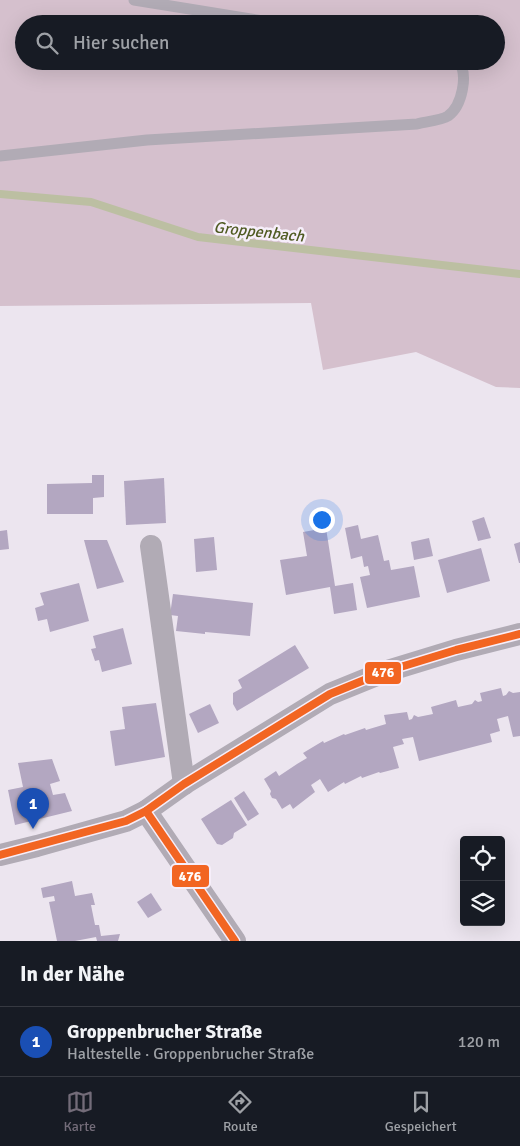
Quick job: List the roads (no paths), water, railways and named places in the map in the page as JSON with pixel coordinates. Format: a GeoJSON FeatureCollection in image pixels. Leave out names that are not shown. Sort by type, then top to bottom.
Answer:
{"type":"FeatureCollection","features":[{"type":"Feature","properties":{"kind":"street"},"geometry":{"type":"LineString","coordinates":[[151,546],[184,784]]}},
{"type":"Feature","properties":{"kind":"street"},"geometry":{"type":"LineString","coordinates":[[0,855],[126,821],[146,811],[184,784],[330,694],[384,672],[456,650],[520,634]]}},
{"type":"Feature","properties":{"kind":"street"},"geometry":{"type":"LineString","coordinates":[[146,811],[235,941]]}},
{"type":"Feature","properties":{"kind":"lane"},"geometry":{"type":"LineString","coordinates":[[134,0],[226,15]]}},
{"type":"Feature","properties":{"kind":"lane"},"geometry":{"type":"LineString","coordinates":[[0,156],[147,140],[417,124],[448,116],[459,103],[464,85],[462,70]]}},
{"type":"Feature","properties":{"kind":"waterway","name":"Groppenbach"},"geometry":{"type":"LineString","coordinates":[[0,194],[91,202],[198,237],[520,274]]}},
{"type":"Feature","properties":{"kind":"place","name":"Groppenbrucher Straße"},"geometry":{"type":"Point","coordinates":[33,829]}}]}
